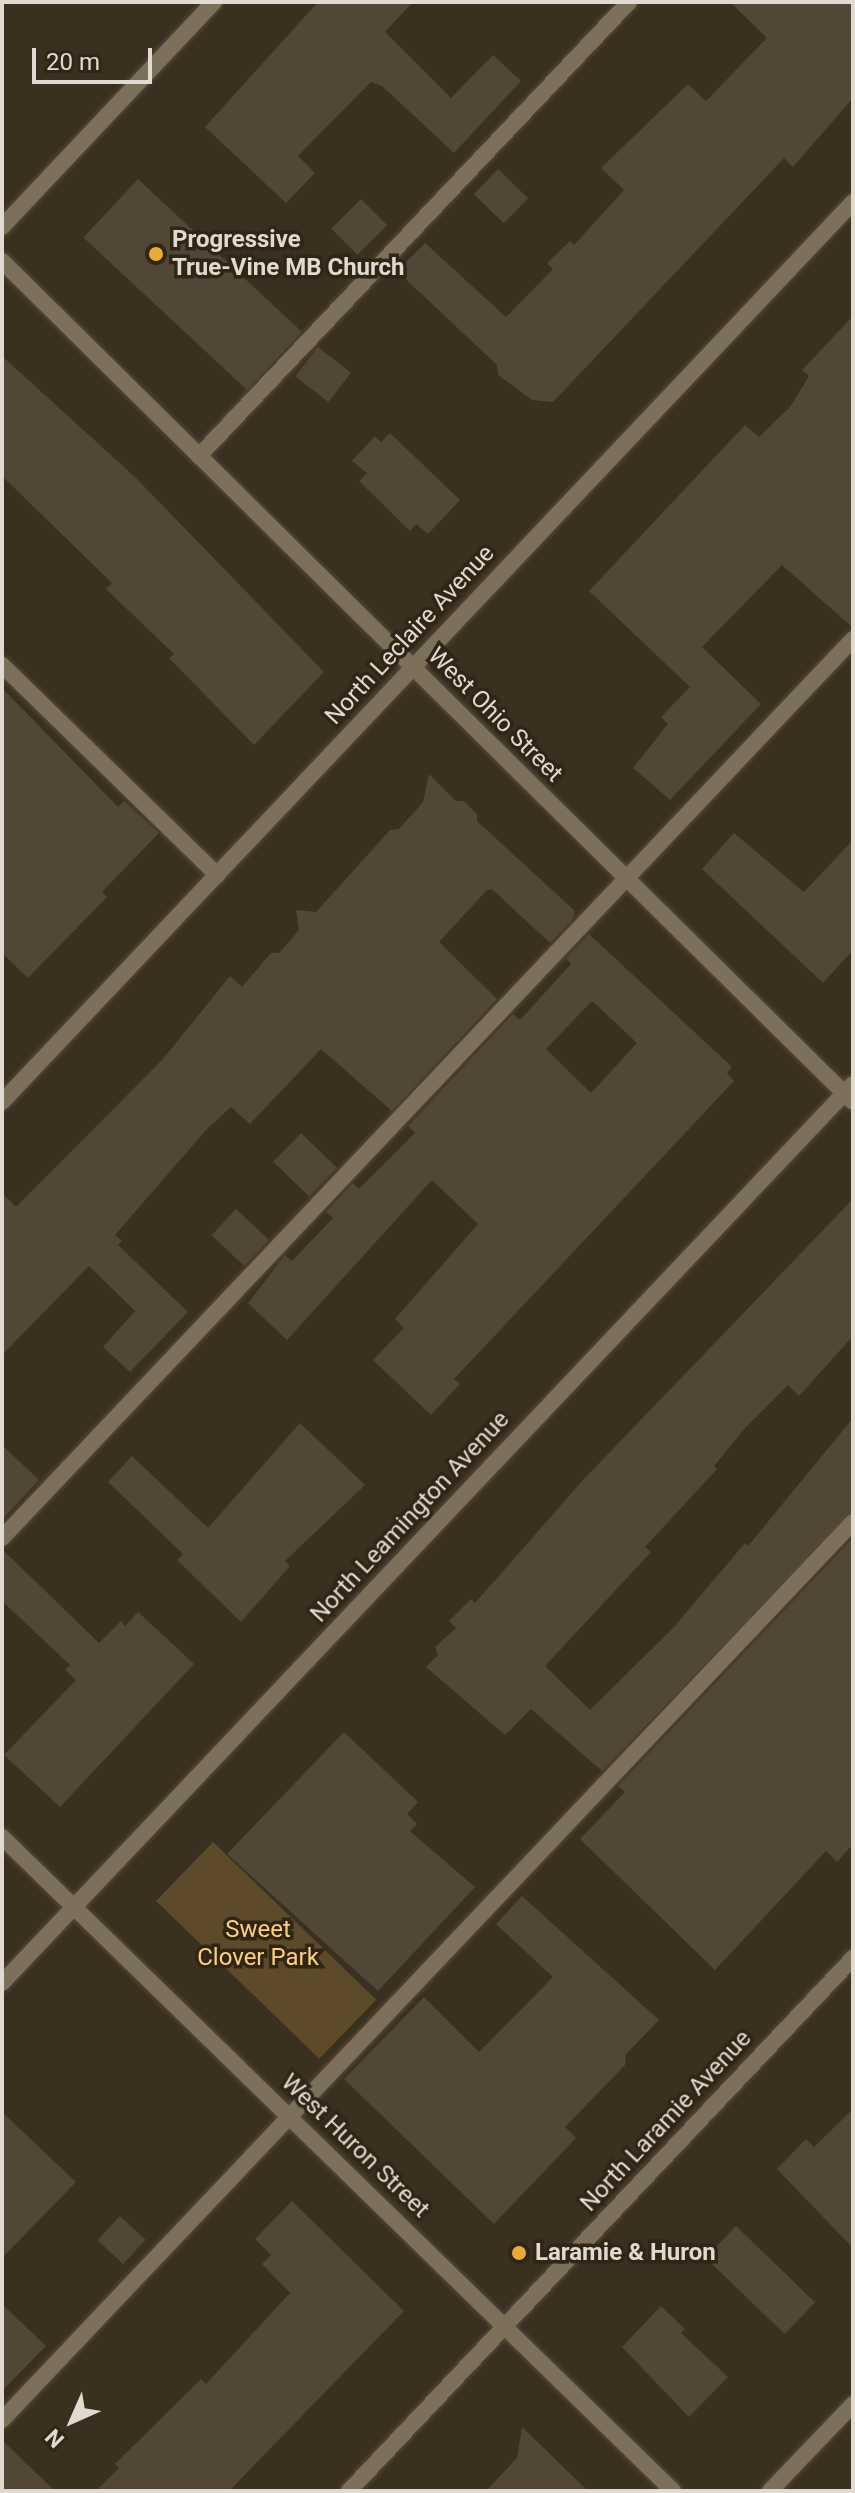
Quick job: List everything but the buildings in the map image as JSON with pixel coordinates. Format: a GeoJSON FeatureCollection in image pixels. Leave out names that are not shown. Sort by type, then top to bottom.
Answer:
{"type":"FeatureCollection","features":[{"type":"Feature","properties":{"kind":"street"},"geometry":{"type":"LineString","coordinates":[[2,227],[214,2]]}},
{"type":"Feature","properties":{"kind":"street"},"geometry":{"type":"LineString","coordinates":[[199,456],[629,2]]}},
{"type":"Feature","properties":{"kind":"street","name":"North Leclaire Avenue"},"geometry":{"type":"LineString","coordinates":[[5,1093],[217,875],[853,202]]}},
{"type":"Feature","properties":{"kind":"street","name":"West Ohio Street"},"geometry":{"type":"LineString","coordinates":[[2,261],[626,878],[850,1093]]}},
{"type":"Feature","properties":{"kind":"street"},"geometry":{"type":"LineString","coordinates":[[2,1538],[853,639]]}},
{"type":"Feature","properties":{"kind":"street"},"geometry":{"type":"LineString","coordinates":[[2,665],[217,875]]}},
{"type":"Feature","properties":{"kind":"street","name":"North Leamington Avenue"},"geometry":{"type":"LineString","coordinates":[[2,1983],[850,1093]]}},
{"type":"Feature","properties":{"kind":"street"},"geometry":{"type":"LineString","coordinates":[[2,2420],[853,1522]]}},
{"type":"Feature","properties":{"kind":"street","name":"West Huron Street"},"geometry":{"type":"LineString","coordinates":[[2,1837],[673,2491]]}},
{"type":"Feature","properties":{"kind":"street","name":"North Laramie Avenue"},"geometry":{"type":"LineString","coordinates":[[349,2491],[853,1958]]}},
{"type":"Feature","properties":{"kind":"street"},"geometry":{"type":"LineString","coordinates":[[770,2491],[853,2404]]}},
{"type":"Feature","properties":{"kind":"green space","name":"Sweet Clover Park"},"geometry":{"type":"Polygon","coordinates":[[[213,1842],[376,2000],[319,2059],[156,1901],[213,1842]]]}},
{"type":"Feature","properties":{"kind":"place","name":"Progressive True-Vine MB Church"},"geometry":{"type":"Point","coordinates":[156,254]}},
{"type":"Feature","properties":{"kind":"place","name":"Laramie & Huron"},"geometry":{"type":"Point","coordinates":[519,2253]}}]}
